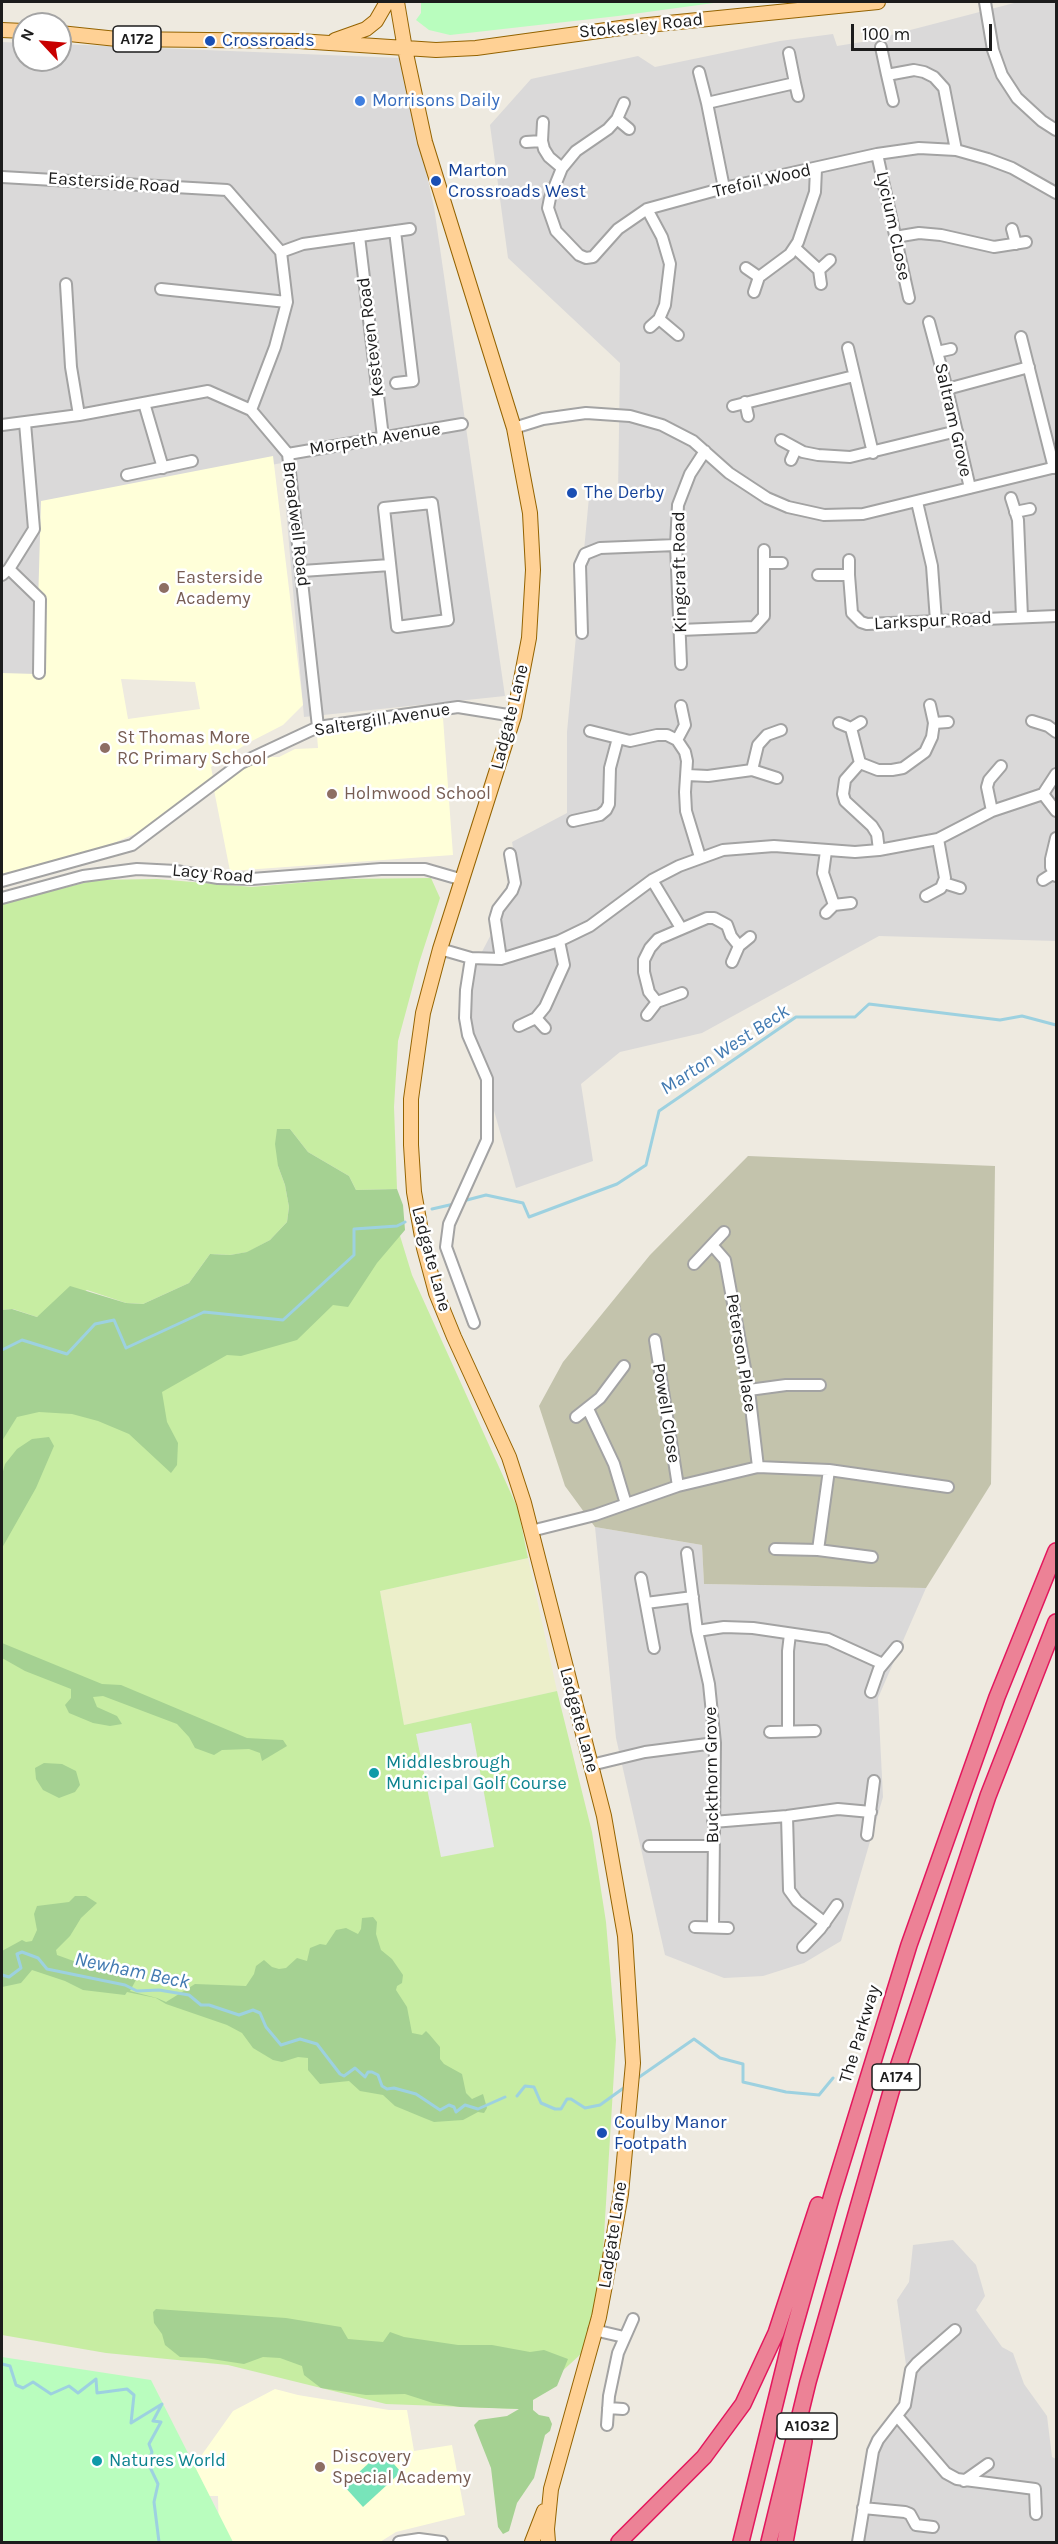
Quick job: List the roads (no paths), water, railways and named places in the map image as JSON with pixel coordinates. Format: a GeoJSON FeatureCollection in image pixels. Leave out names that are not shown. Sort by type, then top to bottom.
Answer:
{"type":"FeatureCollection","features":[{"type":"Feature","properties":{"kind":"highway","name":"The Parkway"},"geometry":{"type":"LineString","coordinates":[[741,2542],[790,2343],[857,2110],[909,1945],[997,1697],[1056,1551]]}},
{"type":"Feature","properties":{"kind":"highway","name":"A174"},"geometry":{"type":"LineString","coordinates":[[769,2542],[808,2382],[899,2064],[988,1796],[1056,1622]]}},
{"type":"Feature","properties":{"kind":"highway","name":"A174"},"geometry":{"type":"LineString","coordinates":[[619,2542],[704,2457],[743,2404],[776,2333],[807,2244],[830,2165],[857,2110]]}},
{"type":"Feature","properties":{"kind":"highway","name":"A1032"},"geometry":{"type":"LineString","coordinates":[[785,2542],[799,2460],[816,2389],[829,2308]]}},
{"type":"Feature","properties":{"kind":"main road","name":"A172"},"geometry":{"type":"LineString","coordinates":[[327,43],[366,29],[376,21],[387,2]]}},
{"type":"Feature","properties":{"kind":"main road","name":"Ladgate Lane"},"geometry":{"type":"LineString","coordinates":[[397,2],[430,161],[514,428],[530,513],[533,570],[529,638],[514,716],[440,949],[423,1013],[411,1099],[414,1192],[424,1248],[436,1293],[509,1457],[531,1532],[591,1766],[610,1846],[625,1936],[633,2063],[621,2194],[605,2289],[549,2501],[532,2542]]}},
{"type":"Feature","properties":{"kind":"main road","name":"Stokesley Road"},"geometry":{"type":"LineString","coordinates":[[405,49],[476,48],[606,29],[878,2]]}},
{"type":"Feature","properties":{"kind":"main road","name":"A172"},"geometry":{"type":"LineString","coordinates":[[72,34],[117,39],[327,43],[405,49]]}},
{"type":"Feature","properties":{"kind":"main road","name":"Ladgate Lane"},"geometry":{"type":"LineString","coordinates":[[548,2542],[549,2501]]}},
{"type":"Feature","properties":{"kind":"street"},"geometry":{"type":"LineString","coordinates":[[985,2],[993,50],[1002,75],[1017,98],[1056,130]]}},
{"type":"Feature","properties":{"kind":"street"},"geometry":{"type":"LineString","coordinates":[[881,47],[893,101]]}},
{"type":"Feature","properties":{"kind":"street"},"geometry":{"type":"LineString","coordinates":[[789,54],[798,96]]}},
{"type":"Feature","properties":{"kind":"street"},"geometry":{"type":"LineString","coordinates":[[887,75],[914,70],[934,77],[944,88],[956,150]]}},
{"type":"Feature","properties":{"kind":"street"},"geometry":{"type":"LineString","coordinates":[[699,72],[724,188]]}},
{"type":"Feature","properties":{"kind":"street"},"geometry":{"type":"LineString","coordinates":[[707,103],[795,83]]}},
{"type":"Feature","properties":{"kind":"street","name":"Trefoil Wood"},"geometry":{"type":"LineString","coordinates":[[624,103],[617,119],[608,129],[576,151],[562,168],[550,198],[548,208],[550,220],[565,242],[582,257],[593,257],[618,229],[646,209],[724,188],[877,154],[919,148],[956,150],[1012,168],[1056,193]]}},
{"type":"Feature","properties":{"kind":"street"},"geometry":{"type":"LineString","coordinates":[[617,119],[629,129]]}},
{"type":"Feature","properties":{"kind":"street"},"geometry":{"type":"LineString","coordinates":[[543,122],[542,141],[549,157],[562,168]]}},
{"type":"Feature","properties":{"kind":"street"},"geometry":{"type":"LineString","coordinates":[[526,142],[542,141]]}},
{"type":"Feature","properties":{"kind":"street","name":"Lycium CLose"},"geometry":{"type":"LineString","coordinates":[[877,154],[909,298]]}},
{"type":"Feature","properties":{"kind":"street"},"geometry":{"type":"LineString","coordinates":[[754,292],[759,277],[795,248],[815,192],[816,169]]}},
{"type":"Feature","properties":{"kind":"street","name":"Easterside Road"},"geometry":{"type":"LineString","coordinates":[[2,177],[227,190],[281,252]]}},
{"type":"Feature","properties":{"kind":"street"},"geometry":{"type":"LineString","coordinates":[[646,209],[662,237],[670,264],[668,291],[659,319],[650,327]]}},
{"type":"Feature","properties":{"kind":"street"},"geometry":{"type":"LineString","coordinates":[[251,410],[275,347],[286,302],[281,252],[303,244],[410,229]]}},
{"type":"Feature","properties":{"kind":"street"},"geometry":{"type":"LineString","coordinates":[[895,237],[919,233],[941,235],[994,247],[1021,243],[1011,229]]}},
{"type":"Feature","properties":{"kind":"street"},"geometry":{"type":"LineString","coordinates":[[395,231],[413,381],[396,383]]}},
{"type":"Feature","properties":{"kind":"street","name":"Kesteven Road"},"geometry":{"type":"LineString","coordinates":[[359,236],[383,437]]}},
{"type":"Feature","properties":{"kind":"street"},"geometry":{"type":"LineString","coordinates":[[795,248],[819,270],[821,284]]}},
{"type":"Feature","properties":{"kind":"street"},"geometry":{"type":"LineString","coordinates":[[819,270],[830,260]]}},
{"type":"Feature","properties":{"kind":"street"},"geometry":{"type":"LineString","coordinates":[[746,268],[759,277]]}},
{"type":"Feature","properties":{"kind":"street"},"geometry":{"type":"LineString","coordinates":[[66,284],[71,367],[79,415]]}},
{"type":"Feature","properties":{"kind":"street"},"geometry":{"type":"LineString","coordinates":[[161,289],[286,302]]}},
{"type":"Feature","properties":{"kind":"street"},"geometry":{"type":"LineString","coordinates":[[659,319],[678,335]]}},
{"type":"Feature","properties":{"kind":"street","name":"Saltram Grove"},"geometry":{"type":"LineString","coordinates":[[929,322],[970,489]]}},
{"type":"Feature","properties":{"kind":"street"},"geometry":{"type":"LineString","coordinates":[[514,428],[543,419],[586,413],[630,416],[662,425],[693,441],[747,487],[767,498],[806,512],[848,516],[917,502],[1055,467],[1050,450],[1051,431],[1021,337]]}},
{"type":"Feature","properties":{"kind":"street"},"geometry":{"type":"LineString","coordinates":[[848,348],[873,453]]}},
{"type":"Feature","properties":{"kind":"street","name":"Saltram Grove"},"geometry":{"type":"LineString","coordinates":[[937,352],[951,349]]}},
{"type":"Feature","properties":{"kind":"street"},"geometry":{"type":"LineString","coordinates":[[947,389],[1029,367]]}},
{"type":"Feature","properties":{"kind":"street"},"geometry":{"type":"LineString","coordinates":[[732,406],[854,376]]}},
{"type":"Feature","properties":{"kind":"street","name":"Broadwell Road"},"geometry":{"type":"LineString","coordinates":[[2,425],[79,415],[208,391],[251,410],[288,454],[318,727]]}},
{"type":"Feature","properties":{"kind":"street"},"geometry":{"type":"LineString","coordinates":[[745,402],[748,416]]}},
{"type":"Feature","properties":{"kind":"street"},"geometry":{"type":"LineString","coordinates":[[144,403],[163,468]]}},
{"type":"Feature","properties":{"kind":"street"},"geometry":{"type":"LineString","coordinates":[[25,423],[33,529],[5,572],[40,599],[39,673]]}},
{"type":"Feature","properties":{"kind":"street","name":"Morpeth Avenue"},"geometry":{"type":"LineString","coordinates":[[288,454],[462,424]]}},
{"type":"Feature","properties":{"kind":"street"},"geometry":{"type":"LineString","coordinates":[[781,440],[796,449],[833,457],[873,453],[957,431]]}},
{"type":"Feature","properties":{"kind":"street"},"geometry":{"type":"LineString","coordinates":[[791,460],[796,449]]}},
{"type":"Feature","properties":{"kind":"street","name":"Kingcraft Road"},"geometry":{"type":"LineString","coordinates":[[681,664],[676,545],[678,505],[683,489],[705,451]]}},
{"type":"Feature","properties":{"kind":"street"},"geometry":{"type":"LineString","coordinates":[[127,475],[192,461]]}},
{"type":"Feature","properties":{"kind":"street"},"geometry":{"type":"LineString","coordinates":[[1011,498],[1015,512],[1022,617]]}},
{"type":"Feature","properties":{"kind":"street"},"geometry":{"type":"LineString","coordinates":[[917,502],[932,566],[936,621]]}},
{"type":"Feature","properties":{"kind":"street"},"geometry":{"type":"LineString","coordinates":[[432,503],[448,620],[397,627],[390,565],[384,508],[432,503]]}},
{"type":"Feature","properties":{"kind":"street"},"geometry":{"type":"LineString","coordinates":[[1015,512],[1030,509]]}},
{"type":"Feature","properties":{"kind":"street"},"geometry":{"type":"LineString","coordinates":[[582,633],[580,565],[585,554],[600,548],[676,545]]}},
{"type":"Feature","properties":{"kind":"street"},"geometry":{"type":"LineString","coordinates":[[680,630],[749,628],[759,624],[765,610],[764,550]]}},
{"type":"Feature","properties":{"kind":"street","name":"Larkspur Road"},"geometry":{"type":"LineString","coordinates":[[849,560],[852,613],[861,622],[867,624],[1056,616]]}},
{"type":"Feature","properties":{"kind":"street"},"geometry":{"type":"LineString","coordinates":[[764,563],[782,563]]}},
{"type":"Feature","properties":{"kind":"street"},"geometry":{"type":"LineString","coordinates":[[302,571],[390,565]]}},
{"type":"Feature","properties":{"kind":"street"},"geometry":{"type":"LineString","coordinates":[[818,575],[849,575]]}},
{"type":"Feature","properties":{"kind":"street"},"geometry":{"type":"LineString","coordinates":[[860,763],[878,770],[903,768],[925,752],[932,737],[934,723],[930,705]]}},
{"type":"Feature","properties":{"kind":"street"},"geometry":{"type":"LineString","coordinates":[[677,740],[685,725],[681,706]]}},
{"type":"Feature","properties":{"kind":"street","name":"Saltergill Avenue"},"geometry":{"type":"LineString","coordinates":[[2,881],[132,845],[241,763],[318,727],[458,707],[514,716]]}},
{"type":"Feature","properties":{"kind":"street"},"geometry":{"type":"LineString","coordinates":[[1032,721],[1048,726],[1056,732]]}},
{"type":"Feature","properties":{"kind":"street"},"geometry":{"type":"LineString","coordinates":[[934,723],[948,722]]}},
{"type":"Feature","properties":{"kind":"street"},"geometry":{"type":"LineString","coordinates":[[839,723],[856,725],[860,763],[845,780],[843,794],[845,801],[872,826],[877,834],[879,850]]}},
{"type":"Feature","properties":{"kind":"street"},"geometry":{"type":"LineString","coordinates":[[752,771],[758,745],[767,735],[781,730]]}},
{"type":"Feature","properties":{"kind":"street"},"geometry":{"type":"LineString","coordinates":[[590,731],[618,738],[639,740],[667,735],[677,740],[685,752],[686,811],[700,857]]}},
{"type":"Feature","properties":{"kind":"street"},"geometry":{"type":"LineString","coordinates":[[573,820],[600,815],[606,810],[609,804],[610,768],[618,738]]}},
{"type":"Feature","properties":{"kind":"street"},"geometry":{"type":"LineString","coordinates":[[992,811],[987,787],[1001,765]]}},
{"type":"Feature","properties":{"kind":"street"},"geometry":{"type":"LineString","coordinates":[[983,769],[992,777]]}},
{"type":"Feature","properties":{"kind":"street"},"geometry":{"type":"LineString","coordinates":[[687,775],[708,776],[752,771],[777,778]]}},
{"type":"Feature","properties":{"kind":"street"},"geometry":{"type":"LineString","coordinates":[[440,949],[471,958],[501,959],[559,941],[600,919],[652,880],[700,857],[741,847],[774,846],[826,851],[879,850],[938,839],[992,811],[1043,794],[1056,774]]}},
{"type":"Feature","properties":{"kind":"street"},"geometry":{"type":"LineString","coordinates":[[1043,794],[1056,811]]}},
{"type":"Feature","properties":{"kind":"street"},"geometry":{"type":"LineString","coordinates":[[1043,880],[1055,875],[1051,859],[1056,838]]}},
{"type":"Feature","properties":{"kind":"street"},"geometry":{"type":"LineString","coordinates":[[926,896],[944,883],[938,839]]}},
{"type":"Feature","properties":{"kind":"street"},"geometry":{"type":"LineString","coordinates":[[826,851],[823,873],[834,905]]}},
{"type":"Feature","properties":{"kind":"street"},"geometry":{"type":"LineString","coordinates":[[501,959],[495,919],[498,909],[512,891],[515,883],[510,854]]}},
{"type":"Feature","properties":{"kind":"street","name":"Lacy Road"},"geometry":{"type":"LineString","coordinates":[[2,898],[83,876],[136,869],[176,871],[218,878],[252,879],[381,868],[425,869],[463,880]]}},
{"type":"Feature","properties":{"kind":"street"},"geometry":{"type":"LineString","coordinates":[[652,880],[681,928]]}},
{"type":"Feature","properties":{"kind":"street"},"geometry":{"type":"LineString","coordinates":[[944,883],[960,888]]}},
{"type":"Feature","properties":{"kind":"street"},"geometry":{"type":"LineString","coordinates":[[826,913],[834,905],[851,903]]}},
{"type":"Feature","properties":{"kind":"street"},"geometry":{"type":"LineString","coordinates":[[657,1002],[645,982],[644,960],[658,939],[707,918],[714,918],[727,925],[731,936],[739,946]]}},
{"type":"Feature","properties":{"kind":"street"},"geometry":{"type":"LineString","coordinates":[[732,962],[739,946],[750,937]]}},
{"type":"Feature","properties":{"kind":"street"},"geometry":{"type":"LineString","coordinates":[[519,1026],[536,1018],[545,1007],[564,965],[559,941]]}},
{"type":"Feature","properties":{"kind":"street"},"geometry":{"type":"LineString","coordinates":[[471,958],[465,1018],[468,1035],[487,1079],[487,1140],[473,1176],[449,1224],[446,1247],[474,1323]]}},
{"type":"Feature","properties":{"kind":"street"},"geometry":{"type":"LineString","coordinates":[[647,1015],[657,1002],[682,993]]}},
{"type":"Feature","properties":{"kind":"street"},"geometry":{"type":"LineString","coordinates":[[536,1018],[545,1028]]}},
{"type":"Feature","properties":{"kind":"street"},"geometry":{"type":"LineString","coordinates":[[694,1264],[724,1232]]}},
{"type":"Feature","properties":{"kind":"street","name":"Peterson Place"},"geometry":{"type":"LineString","coordinates":[[712,1245],[725,1260],[749,1390],[758,1467]]}},
{"type":"Feature","properties":{"kind":"street","name":"Powell Close"},"geometry":{"type":"LineString","coordinates":[[655,1340],[678,1486]]}},
{"type":"Feature","properties":{"kind":"street"},"geometry":{"type":"LineString","coordinates":[[576,1417],[600,1398],[624,1366]]}},
{"type":"Feature","properties":{"kind":"street"},"geometry":{"type":"LineString","coordinates":[[749,1390],[786,1385],[820,1385]]}},
{"type":"Feature","properties":{"kind":"street"},"geometry":{"type":"LineString","coordinates":[[588,1409],[614,1464],[626,1504]]}},
{"type":"Feature","properties":{"kind":"street"},"geometry":{"type":"LineString","coordinates":[[531,1532],[678,1486],[758,1467],[829,1470],[948,1487]]}},
{"type":"Feature","properties":{"kind":"street"},"geometry":{"type":"LineString","coordinates":[[818,1550],[829,1470]]}},
{"type":"Feature","properties":{"kind":"street"},"geometry":{"type":"LineString","coordinates":[[775,1549],[818,1550],[872,1557]]}},
{"type":"Feature","properties":{"kind":"street","name":"Buckthorn Grove"},"geometry":{"type":"LineString","coordinates":[[687,1553],[697,1631],[709,1684],[715,1743],[713,1928]]}},
{"type":"Feature","properties":{"kind":"street"},"geometry":{"type":"LineString","coordinates":[[641,1578],[654,1648]]}},
{"type":"Feature","properties":{"kind":"street"},"geometry":{"type":"LineString","coordinates":[[646,1603],[693,1597]]}},
{"type":"Feature","properties":{"kind":"street"},"geometry":{"type":"LineString","coordinates":[[697,1631],[724,1627],[753,1628],[828,1639],[883,1664]]}},
{"type":"Feature","properties":{"kind":"street"},"geometry":{"type":"LineString","coordinates":[[788,1731],[790,1634]]}},
{"type":"Feature","properties":{"kind":"street"},"geometry":{"type":"LineString","coordinates":[[871,1692],[883,1664],[897,1647]]}},
{"type":"Feature","properties":{"kind":"street"},"geometry":{"type":"LineString","coordinates":[[770,1732],[815,1731]]}},
{"type":"Feature","properties":{"kind":"street"},"geometry":{"type":"LineString","coordinates":[[591,1766],[645,1752],[715,1743]]}},
{"type":"Feature","properties":{"kind":"street"},"geometry":{"type":"LineString","coordinates":[[867,1835],[874,1781]]}},
{"type":"Feature","properties":{"kind":"street"},"geometry":{"type":"LineString","coordinates":[[713,1822],[838,1809],[871,1812]]}},
{"type":"Feature","properties":{"kind":"street"},"geometry":{"type":"LineString","coordinates":[[787,1816],[789,1890],[797,1901],[825,1923]]}},
{"type":"Feature","properties":{"kind":"street"},"geometry":{"type":"LineString","coordinates":[[649,1846],[713,1846]]}},
{"type":"Feature","properties":{"kind":"street"},"geometry":{"type":"LineString","coordinates":[[804,1947],[837,1905]]}},
{"type":"Feature","properties":{"kind":"street"},"geometry":{"type":"LineString","coordinates":[[695,1927],[728,1928]]}},
{"type":"Feature","properties":{"kind":"street"},"geometry":{"type":"LineString","coordinates":[[607,2425],[615,2364],[633,2319]]}},
{"type":"Feature","properties":{"kind":"street"},"geometry":{"type":"LineString","coordinates":[[594,2330],[624,2337]]}},
{"type":"Feature","properties":{"kind":"street"},"geometry":{"type":"LineString","coordinates":[[858,2542],[873,2451],[878,2440],[905,2405],[911,2370],[955,2330]]}},
{"type":"Feature","properties":{"kind":"street"},"geometry":{"type":"LineString","coordinates":[[608,2408],[623,2409]]}},
{"type":"Feature","properties":{"kind":"street"},"geometry":{"type":"LineString","coordinates":[[897,2416],[946,2473],[964,2481],[1035,2489],[1036,2514]]}},
{"type":"Feature","properties":{"kind":"street"},"geometry":{"type":"LineString","coordinates":[[964,2481],[988,2464]]}},
{"type":"Feature","properties":{"kind":"street"},"geometry":{"type":"LineString","coordinates":[[863,2508],[905,2512],[910,2514],[916,2525],[933,2527]]}},
{"type":"Feature","properties":{"kind":"street"},"geometry":{"type":"LineString","coordinates":[[399,2542],[419,2539],[442,2542]]}},
{"type":"Feature","properties":{"kind":"waterway","name":"Marton West Beck"},"geometry":{"type":"LineString","coordinates":[[463,1201],[486,1195],[523,1203],[529,1217],[617,1184],[646,1165],[659,1111],[796,1017],[855,1017],[869,1004],[1000,1020],[1022,1016],[1056,1025]]}},
{"type":"Feature","properties":{"kind":"waterway","name":"Marton West Beck"},"geometry":{"type":"LineString","coordinates":[[432,1209],[454,1204]]}},
{"type":"Feature","properties":{"kind":"waterway","name":"Marton West Beck"},"geometry":{"type":"LineString","coordinates":[[2,1350],[22,1340],[67,1354],[95,1324],[114,1320],[126,1348],[204,1312],[283,1320],[354,1255],[354,1229],[397,1226],[405,1222]]}},
{"type":"Feature","properties":{"kind":"waterway","name":"Newham Beck"},"geometry":{"type":"LineString","coordinates":[[2,1975],[9,1977],[21,1968],[17,1954],[22,1952],[38,1958],[47,1969],[125,1985],[137,1991],[159,1990],[189,1995],[201,2005],[209,2005],[239,2015],[253,2010],[260,2013],[266,2027],[281,2045],[300,2039],[317,2044],[340,2074],[344,2076],[355,2068],[365,2077],[368,2072],[372,2072],[378,2075],[382,2086],[387,2089],[394,2088],[416,2094],[440,2110],[449,2105],[454,2107],[456,2112],[465,2105],[478,2109],[505,2097]]}},
{"type":"Feature","properties":{"kind":"waterway"},"geometry":{"type":"LineString","coordinates":[[635,2080],[694,2039],[720,2058],[743,2064],[743,2082],[786,2092],[819,2095],[833,2078]]}},
{"type":"Feature","properties":{"kind":"waterway"},"geometry":{"type":"LineString","coordinates":[[517,2096],[525,2086],[534,2087],[541,2103],[555,2109],[561,2109],[567,2099],[585,2108],[600,2105],[625,2087]]}},
{"type":"Feature","properties":{"kind":"waterway"},"geometry":{"type":"LineString","coordinates":[[2,2364],[10,2366],[16,2385],[23,2388],[33,2382],[51,2394],[69,2386],[78,2393],[96,2379],[97,2393],[127,2389],[134,2395],[131,2423],[162,2404],[153,2421],[161,2422],[149,2444],[152,2452],[148,2463],[158,2484],[154,2502],[159,2542]]}},
{"type":"Feature","properties":{"kind":"place","name":"Crossroads"},"geometry":{"type":"Point","coordinates":[210,41]}},
{"type":"Feature","properties":{"kind":"place","name":"Morrisons Daily"},"geometry":{"type":"Point","coordinates":[360,101]}},
{"type":"Feature","properties":{"kind":"place","name":"Marton Crossroads West"},"geometry":{"type":"Point","coordinates":[436,181]}},
{"type":"Feature","properties":{"kind":"place","name":"The Derby"},"geometry":{"type":"Point","coordinates":[572,493]}},
{"type":"Feature","properties":{"kind":"place","name":"Easterside Academy"},"geometry":{"type":"Point","coordinates":[164,588]}},
{"type":"Feature","properties":{"kind":"place","name":"St Thomas More RC Primary School"},"geometry":{"type":"Point","coordinates":[105,748]}},
{"type":"Feature","properties":{"kind":"place","name":"Holmwood School"},"geometry":{"type":"Point","coordinates":[332,794]}},
{"type":"Feature","properties":{"kind":"place","name":"Middlesbrough Municipal Golf Course"},"geometry":{"type":"Point","coordinates":[374,1773]}},
{"type":"Feature","properties":{"kind":"place","name":"Coulby Manor Footpath"},"geometry":{"type":"Point","coordinates":[602,2133]}},
{"type":"Feature","properties":{"kind":"place","name":"Natures World"},"geometry":{"type":"Point","coordinates":[97,2461]}},
{"type":"Feature","properties":{"kind":"place","name":"Discovery Special Academy"},"geometry":{"type":"Point","coordinates":[320,2467]}}]}
